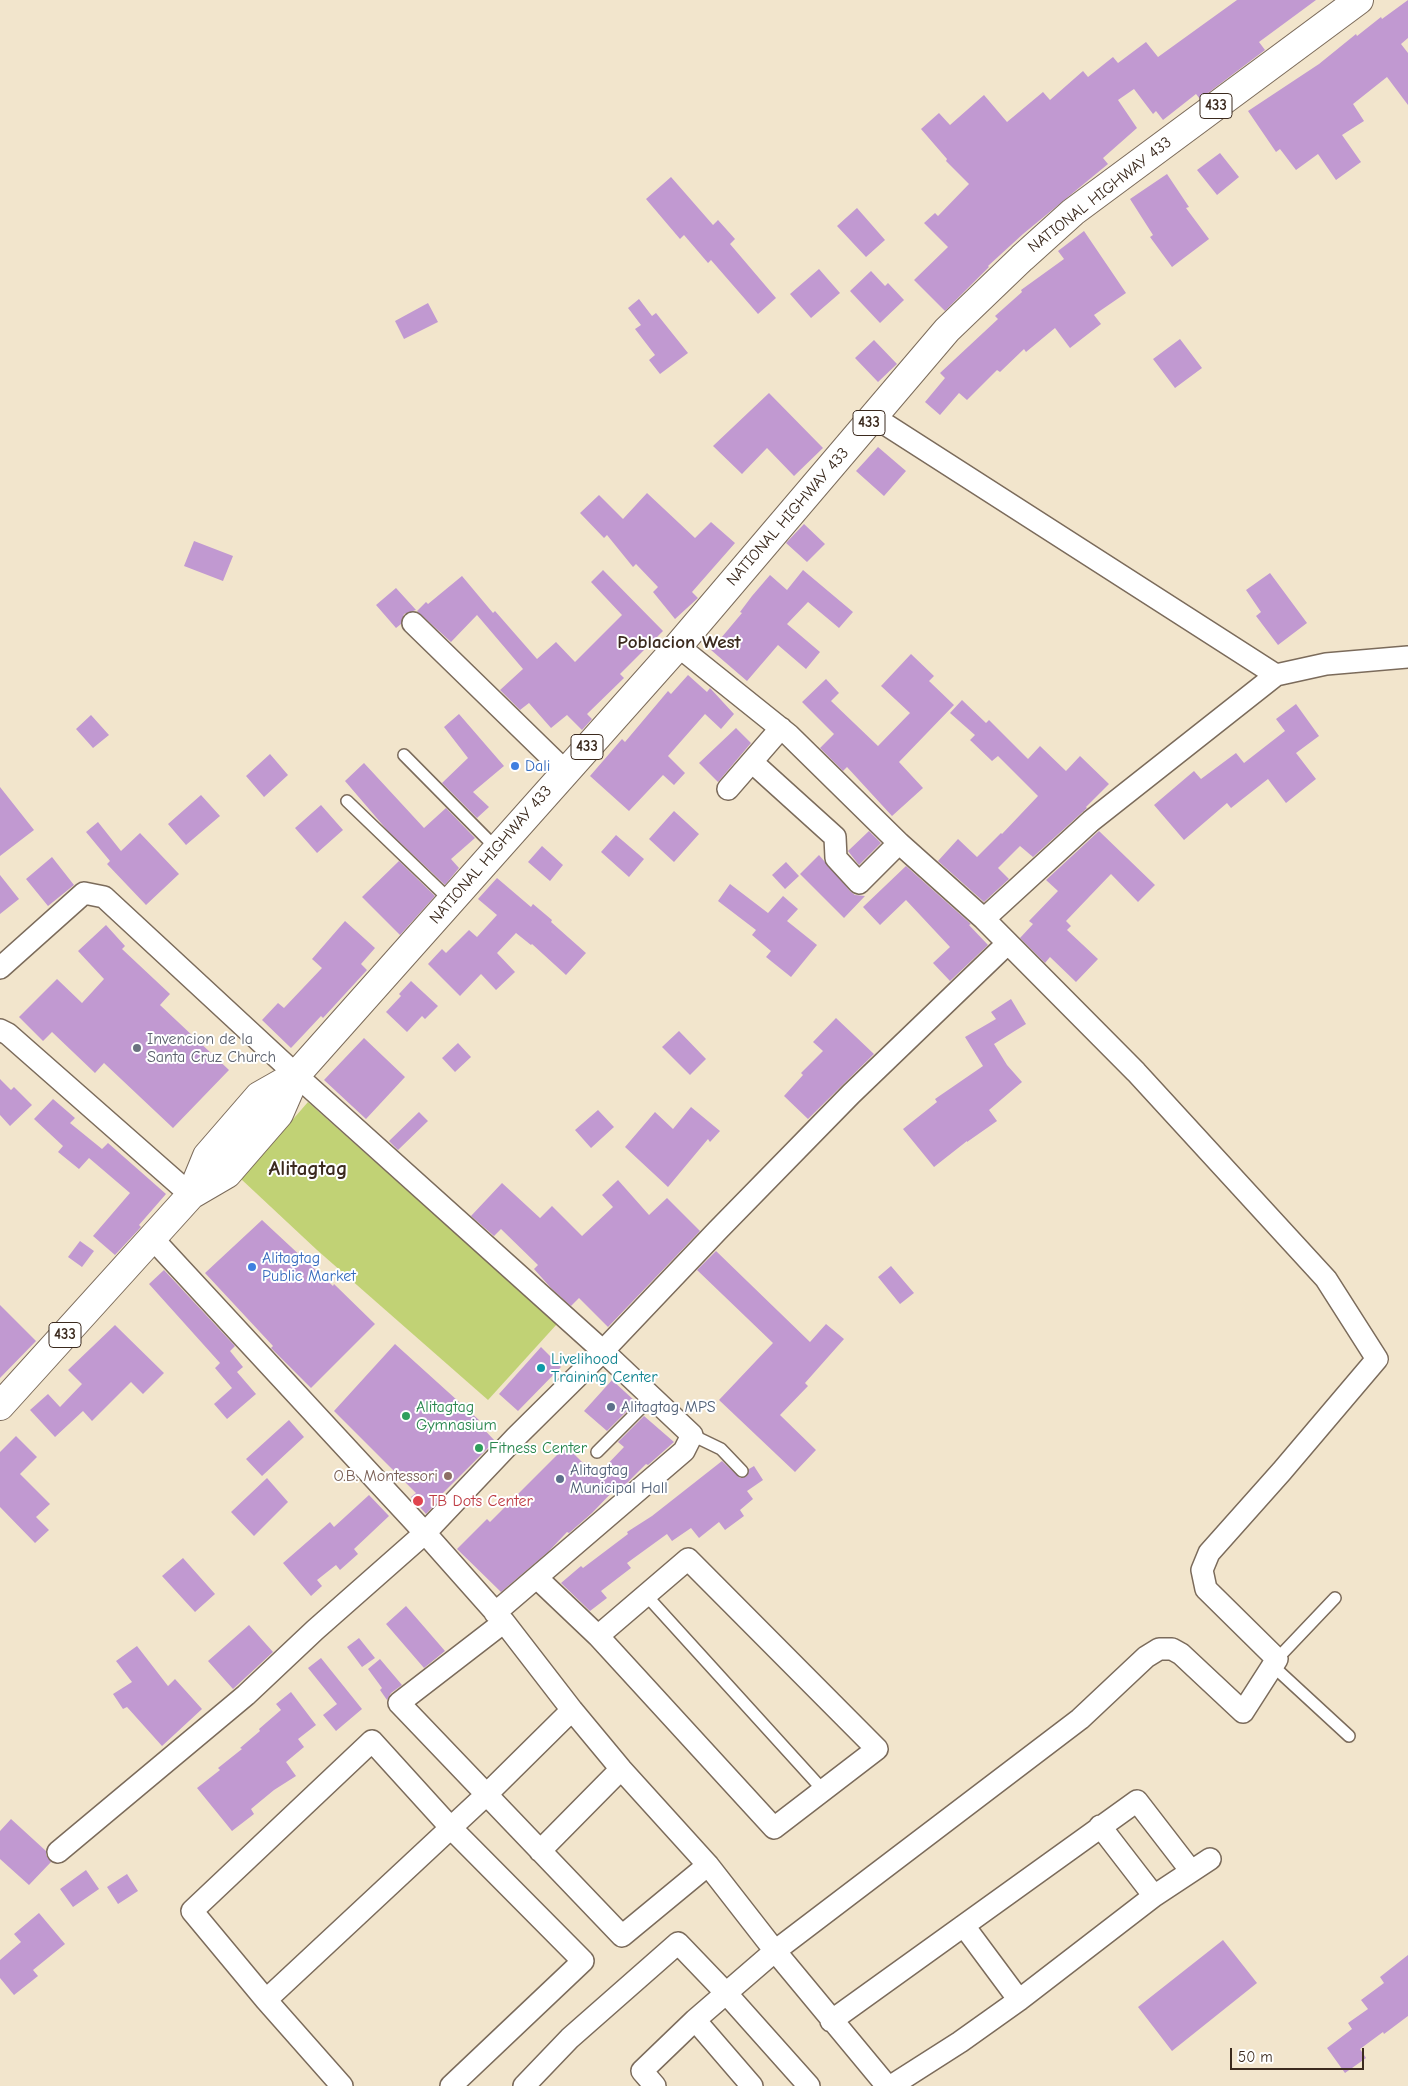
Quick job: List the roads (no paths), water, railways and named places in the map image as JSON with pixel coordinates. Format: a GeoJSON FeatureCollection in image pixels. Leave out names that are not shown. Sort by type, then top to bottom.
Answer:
{"type":"FeatureCollection","features":[{"type":"Feature","properties":{"kind":"main road","name":"NATIONAL HIGHWAY 433"},"geometry":{"type":"LineString","coordinates":[[0,1406],[191,1195],[207,1156],[259,1096],[296,1076],[678,646],[947,330],[1073,212],[1359,0]]}},
{"type":"Feature","properties":{"kind":"street"},"geometry":{"type":"LineString","coordinates":[[874,417],[1276,676]]}},
{"type":"Feature","properties":{"kind":"street"},"geometry":{"type":"LineString","coordinates":[[413,623],[565,771]]}},
{"type":"Feature","properties":{"kind":"street"},"geometry":{"type":"LineString","coordinates":[[655,2086],[642,2071],[694,2020],[775,1951],[1080,1719],[1146,1657],[1159,1649],[1172,1650],[1181,1654],[1243,1712],[1275,1663],[1206,1589],[1202,1570],[1209,1553],[1282,1471],[1377,1359],[1326,1279],[1136,1072],[984,919],[899,843],[781,728],[678,646]]}},
{"type":"Feature","properties":{"kind":"street"},"geometry":{"type":"LineString","coordinates":[[984,919],[1091,821],[1276,676],[1326,664],[1408,657]]}},
{"type":"Feature","properties":{"kind":"street"},"geometry":{"type":"LineString","coordinates":[[728,789],[781,728]]}},
{"type":"Feature","properties":{"kind":"street"},"geometry":{"type":"LineString","coordinates":[[752,762],[835,838],[836,858],[859,883],[899,843]]}},
{"type":"Feature","properties":{"kind":"street"},"geometry":{"type":"LineString","coordinates":[[0,968],[84,893],[104,897],[296,1076],[603,1352],[692,1435],[684,1451],[537,1578],[499,1617],[399,1703],[622,1936],[708,1865]]}},
{"type":"Feature","properties":{"kind":"street"},"geometry":{"type":"LineString","coordinates":[[58,1852],[246,1695],[315,1630],[425,1533],[516,1437],[603,1352],[717,1231],[845,1101],[1008,943]]}},
{"type":"Feature","properties":{"kind":"street"},"geometry":{"type":"LineString","coordinates":[[0,1030],[8,1034],[191,1195]]}},
{"type":"Feature","properties":{"kind":"street"},"geometry":{"type":"LineString","coordinates":[[152,1238],[425,1533],[499,1617],[621,1769],[708,1865],[831,2021],[886,2086]]}},
{"type":"Feature","properties":{"kind":"street"},"geometry":{"type":"LineString","coordinates":[[537,1578],[598,1636],[774,1828],[877,1749],[688,1559],[598,1636]]}},
{"type":"Feature","properties":{"kind":"street"},"geometry":{"type":"LineString","coordinates":[[266,2000],[486,1795],[572,1710]]}},
{"type":"Feature","properties":{"kind":"street"},"geometry":{"type":"LineString","coordinates":[[342,2086],[266,2000],[192,1911],[372,1741],[451,1828],[583,1961],[451,2086]]}},
{"type":"Feature","properties":{"kind":"street"},"geometry":{"type":"LineString","coordinates":[[540,1851],[621,1769]]}},
{"type":"Feature","properties":{"kind":"street"},"geometry":{"type":"LineString","coordinates":[[831,2021],[1138,1800],[1192,1872]]}},
{"type":"Feature","properties":{"kind":"street"},"geometry":{"type":"LineString","coordinates":[[1100,1826],[1154,1896]]}},
{"type":"Feature","properties":{"kind":"street"},"geometry":{"type":"LineString","coordinates":[[891,2086],[960,2042],[1019,2000],[1154,1896],[1210,1859]]}},
{"type":"Feature","properties":{"kind":"street"},"geometry":{"type":"LineString","coordinates":[[964,1926],[1019,2000]]}},
{"type":"Feature","properties":{"kind":"street"},"geometry":{"type":"LineString","coordinates":[[524,2086],[570,2038],[678,1943],[726,1993],[809,2086]]}},
{"type":"Feature","properties":{"kind":"street"},"geometry":{"type":"LineString","coordinates":[[694,2020],[752,2086]]}},
{"type":"Feature","properties":{"kind":"lane"},"geometry":{"type":"LineString","coordinates":[[404,755],[497,849]]}},
{"type":"Feature","properties":{"kind":"lane"},"geometry":{"type":"LineString","coordinates":[[347,801],[451,901]]}},
{"type":"Feature","properties":{"kind":"lane"},"geometry":{"type":"LineString","coordinates":[[597,1452],[651,1398]]}},
{"type":"Feature","properties":{"kind":"lane"},"geometry":{"type":"LineString","coordinates":[[692,1435],[721,1449],[742,1470]]}},
{"type":"Feature","properties":{"kind":"lane"},"geometry":{"type":"LineString","coordinates":[[645,1594],[823,1790]]}},
{"type":"Feature","properties":{"kind":"lane"},"geometry":{"type":"LineString","coordinates":[[1335,1598],[1275,1663],[1349,1736]]}},
{"type":"Feature","properties":{"kind":"place","name":"Dali"},"geometry":{"type":"Point","coordinates":[515,766]}},
{"type":"Feature","properties":{"kind":"place","name":"Invencion de la Santa Cruz Church"},"geometry":{"type":"Point","coordinates":[137,1048]}},
{"type":"Feature","properties":{"kind":"place","name":"Alitagtag Public Market"},"geometry":{"type":"Point","coordinates":[252,1267]}},
{"type":"Feature","properties":{"kind":"place","name":"Livelihood Training Center"},"geometry":{"type":"Point","coordinates":[541,1368]}},
{"type":"Feature","properties":{"kind":"place","name":"Alitagtag MPS"},"geometry":{"type":"Point","coordinates":[611,1407]}},
{"type":"Feature","properties":{"kind":"place","name":"Alitagtag Gymnasium"},"geometry":{"type":"Point","coordinates":[406,1416]}},
{"type":"Feature","properties":{"kind":"place","name":"Fitness Center"},"geometry":{"type":"Point","coordinates":[479,1448]}},
{"type":"Feature","properties":{"kind":"place","name":"O.B. Montessori"},"geometry":{"type":"Point","coordinates":[448,1476]}},
{"type":"Feature","properties":{"kind":"place","name":"Alitagtag Municipal Hall"},"geometry":{"type":"Point","coordinates":[560,1479]}},
{"type":"Feature","properties":{"kind":"place","name":"TB Dots Center"},"geometry":{"type":"Point","coordinates":[418,1501]}},
{"type":"Feature","properties":{"kind":"district","name":"Poblacion West"},"geometry":{"type":"Point","coordinates":[679,643]}},
{"type":"Feature","properties":{"kind":"district","name":"Alitagtag"},"geometry":{"type":"Point","coordinates":[308,1169]}}]}
